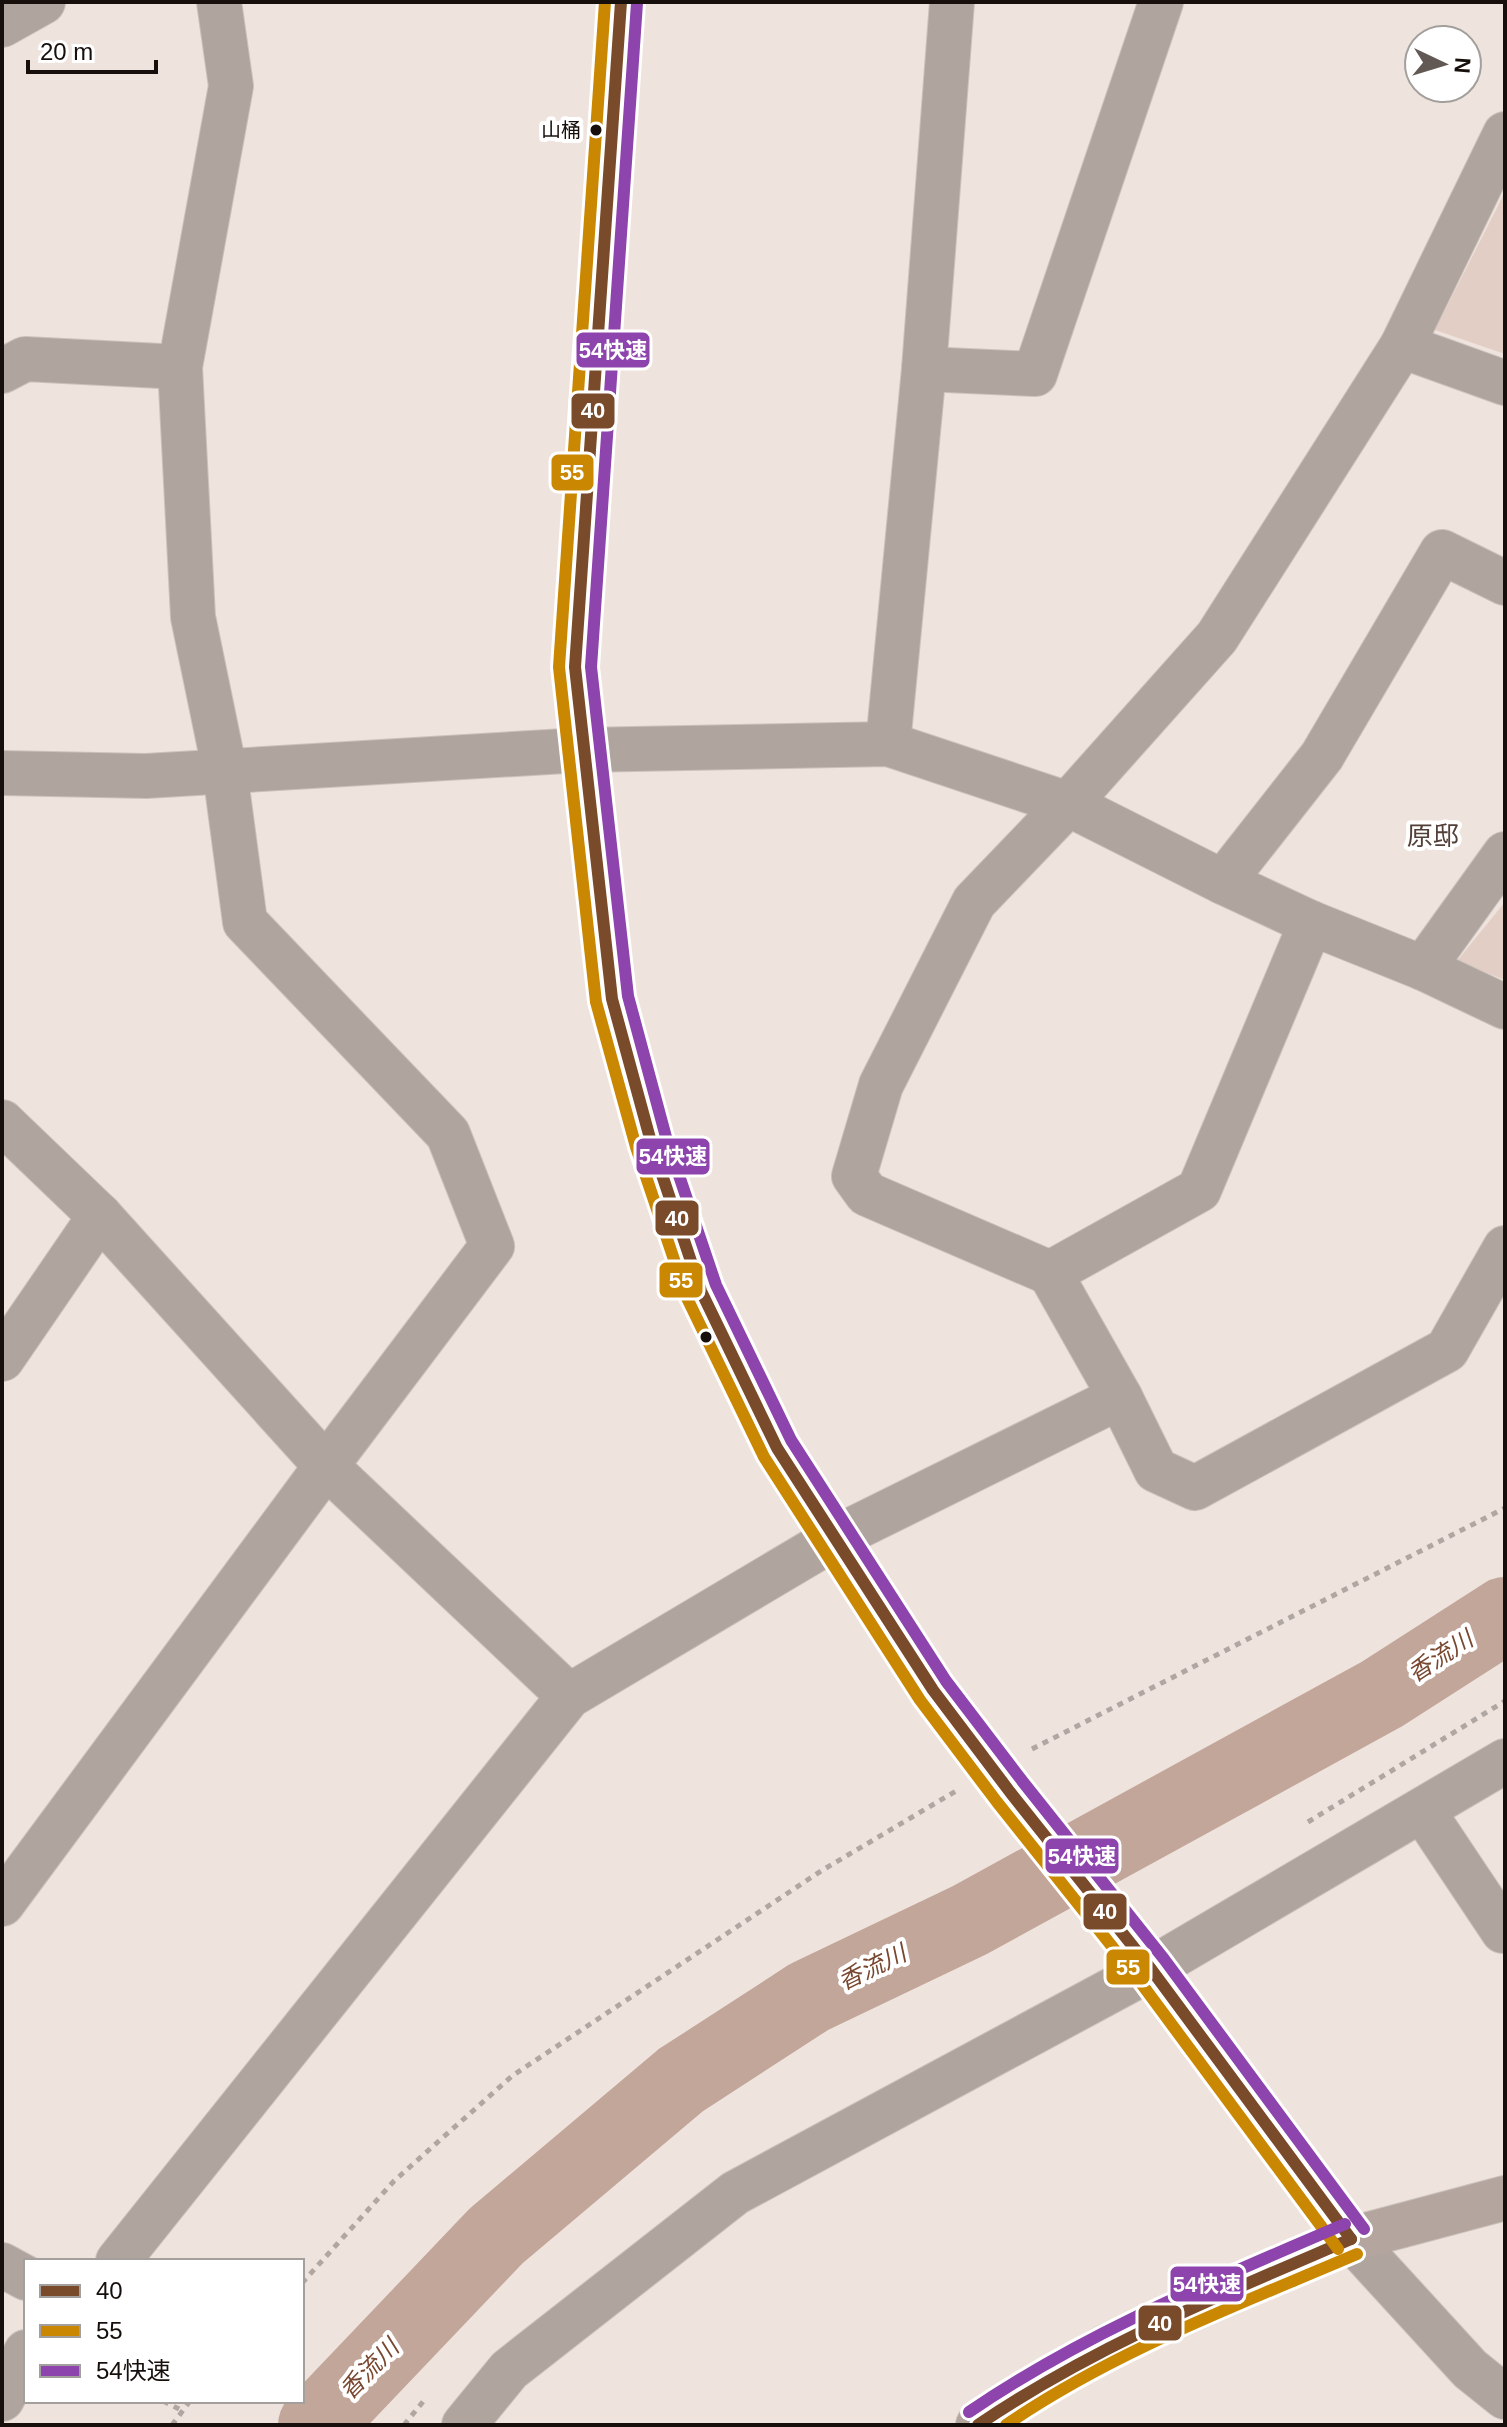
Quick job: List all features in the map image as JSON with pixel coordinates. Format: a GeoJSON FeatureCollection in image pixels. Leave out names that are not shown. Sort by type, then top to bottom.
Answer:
{"type":"FeatureCollection","features":[{"type":"Feature","properties":{"kind":"main road"},"geometry":{"type":"LineString","coordinates":[[978,2425],[1001,2408],[1108,2346],[1351,2239],[1505,2198]]}},
{"type":"Feature","properties":{"kind":"street"},"geometry":{"type":"LineString","coordinates":[[2,25],[43,2]]}},
{"type":"Feature","properties":{"kind":"street"},"geometry":{"type":"LineString","coordinates":[[2,1904],[492,1246],[448,1134],[245,922],[225,772],[193,617],[180,367],[231,86],[219,2]]}},
{"type":"Feature","properties":{"kind":"street"},"geometry":{"type":"LineString","coordinates":[[621,2],[575,667],[612,999],[651,1142],[701,1291],[777,1448],[933,1690],[1140,1957],[1351,2239],[1470,2369],[1505,2397]]}},
{"type":"Feature","properties":{"kind":"street"},"geometry":{"type":"LineString","coordinates":[[888,744],[924,369],[952,2]]}},
{"type":"Feature","properties":{"kind":"street"},"geometry":{"type":"LineString","coordinates":[[924,369],[1035,374],[1161,2]]}},
{"type":"Feature","properties":{"kind":"street"},"geometry":{"type":"LineString","coordinates":[[1505,134],[1402,346],[1217,637],[1068,804],[974,902],[881,1085],[854,1176],[867,1194],[1050,1273],[1120,1397],[1156,1470],[1195,1488],[1447,1350],[1505,1248]]}},
{"type":"Feature","properties":{"kind":"street"},"geometry":{"type":"LineString","coordinates":[[1402,346],[1505,383]]}},
{"type":"Feature","properties":{"kind":"street"},"geometry":{"type":"LineString","coordinates":[[2,371],[25,359],[180,367]]}},
{"type":"Feature","properties":{"kind":"street"},"geometry":{"type":"LineString","coordinates":[[1223,882],[1322,756],[1442,552],[1505,583]]}},
{"type":"Feature","properties":{"kind":"street"},"geometry":{"type":"LineString","coordinates":[[2,773],[146,776],[582,750],[888,744],[1068,804],[1311,923],[1423,968],[1505,1007]]}},
{"type":"Feature","properties":{"kind":"street"},"geometry":{"type":"LineString","coordinates":[[1423,968],[1505,854]]}},
{"type":"Feature","properties":{"kind":"street"},"geometry":{"type":"LineString","coordinates":[[1050,1273],[1199,1190],[1311,923]]}},
{"type":"Feature","properties":{"kind":"street"},"geometry":{"type":"LineString","coordinates":[[2,1122],[100,1216],[326,1466],[569,1696]]}},
{"type":"Feature","properties":{"kind":"street"},"geometry":{"type":"LineString","coordinates":[[2,1359],[100,1216]]}},
{"type":"Feature","properties":{"kind":"street"},"geometry":{"type":"LineString","coordinates":[[120,2259],[569,1696],[835,1538],[1120,1397]]}},
{"type":"Feature","properties":{"kind":"street"},"geometry":{"type":"LineString","coordinates":[[464,2425],[509,2370],[735,2193],[1140,1957],[1423,1811],[1505,1761]]}},
{"type":"Feature","properties":{"kind":"street"},"geometry":{"type":"LineString","coordinates":[[1423,1811],[1505,1930]]}},
{"type":"Feature","properties":{"kind":"street"},"geometry":{"type":"LineString","coordinates":[[2,2265],[24,2277]]}},
{"type":"Feature","properties":{"kind":"street"},"geometry":{"type":"LineString","coordinates":[[2,2399],[24,2356]]}},
{"type":"Feature","properties":{"kind":"path"},"geometry":{"type":"LineString","coordinates":[[304,2281],[394,2181],[512,2076],[821,1871],[1002,1780],[1505,1508]]}},
{"type":"Feature","properties":{"kind":"path"},"geometry":{"type":"LineString","coordinates":[[167,2403],[181,2410]]}},
{"type":"Feature","properties":{"kind":"path"},"geometry":{"type":"LineString","coordinates":[[172,2425],[188,2403]]}},
{"type":"Feature","properties":{"kind":"shaded area"},"geometry":{"type":"Polygon","coordinates":[[[1505,192],[1505,354],[1435,330],[1505,192]]]}},
{"type":"Feature","properties":{"kind":"shaded area"},"geometry":{"type":"Polygon","coordinates":[[[1505,902],[1505,980],[1457,961],[1505,902]]]}},
{"type":"Feature","properties":{"kind":"waterway","name":"香流川"},"geometry":{"type":"LineString","coordinates":[[316,2425],[496,2236],[681,2080],[809,1997],[970,1920],[1382,1694],[1505,1615]]}},
{"type":"Feature","properties":{"kind":"transit line","name":"55"},"geometry":{"type":"LineString","coordinates":[[605,2],[559,667],[596,1002],[636,1147],[687,1298],[764,1457],[920,1700],[1138,1979],[1338,2249]]}},
{"type":"Feature","properties":{"kind":"transit line","name":"40"},"geometry":{"type":"LineString","coordinates":[[621,2],[575,667],[612,999],[651,1142],[701,1291],[777,1448],[933,1690],[1151,1969],[1351,2239]]}},
{"type":"Feature","properties":{"kind":"transit line","name":"54快速"},"geometry":{"type":"LineString","coordinates":[[637,3],[591,667],[628,996],[666,1137],[716,1285],[791,1440],[946,1681],[1164,1959],[1364,2229]]}},
{"type":"Feature","properties":{"kind":"transit line","name":"54快速"},"geometry":{"type":"LineString","coordinates":[[969,2412],[1013,2383],[1105,2332],[1345,2224]]}},
{"type":"Feature","properties":{"kind":"transit line","name":"40"},"geometry":{"type":"LineString","coordinates":[[978,2425],[1067,2370],[1113,2346],[1207,2301],[1351,2239]]}},
{"type":"Feature","properties":{"kind":"transit line","name":"55"},"geometry":{"type":"LineString","coordinates":[[1006,2425],[1047,2398],[1133,2352],[1357,2254]]}},
{"type":"Feature","properties":{"kind":"place","name":"山桶"},"geometry":{"type":"Point","coordinates":[596,130]}},
{"type":"Feature","properties":{"kind":"district","name":"原邸"},"geometry":{"type":"Point","coordinates":[1433,836]}}]}
